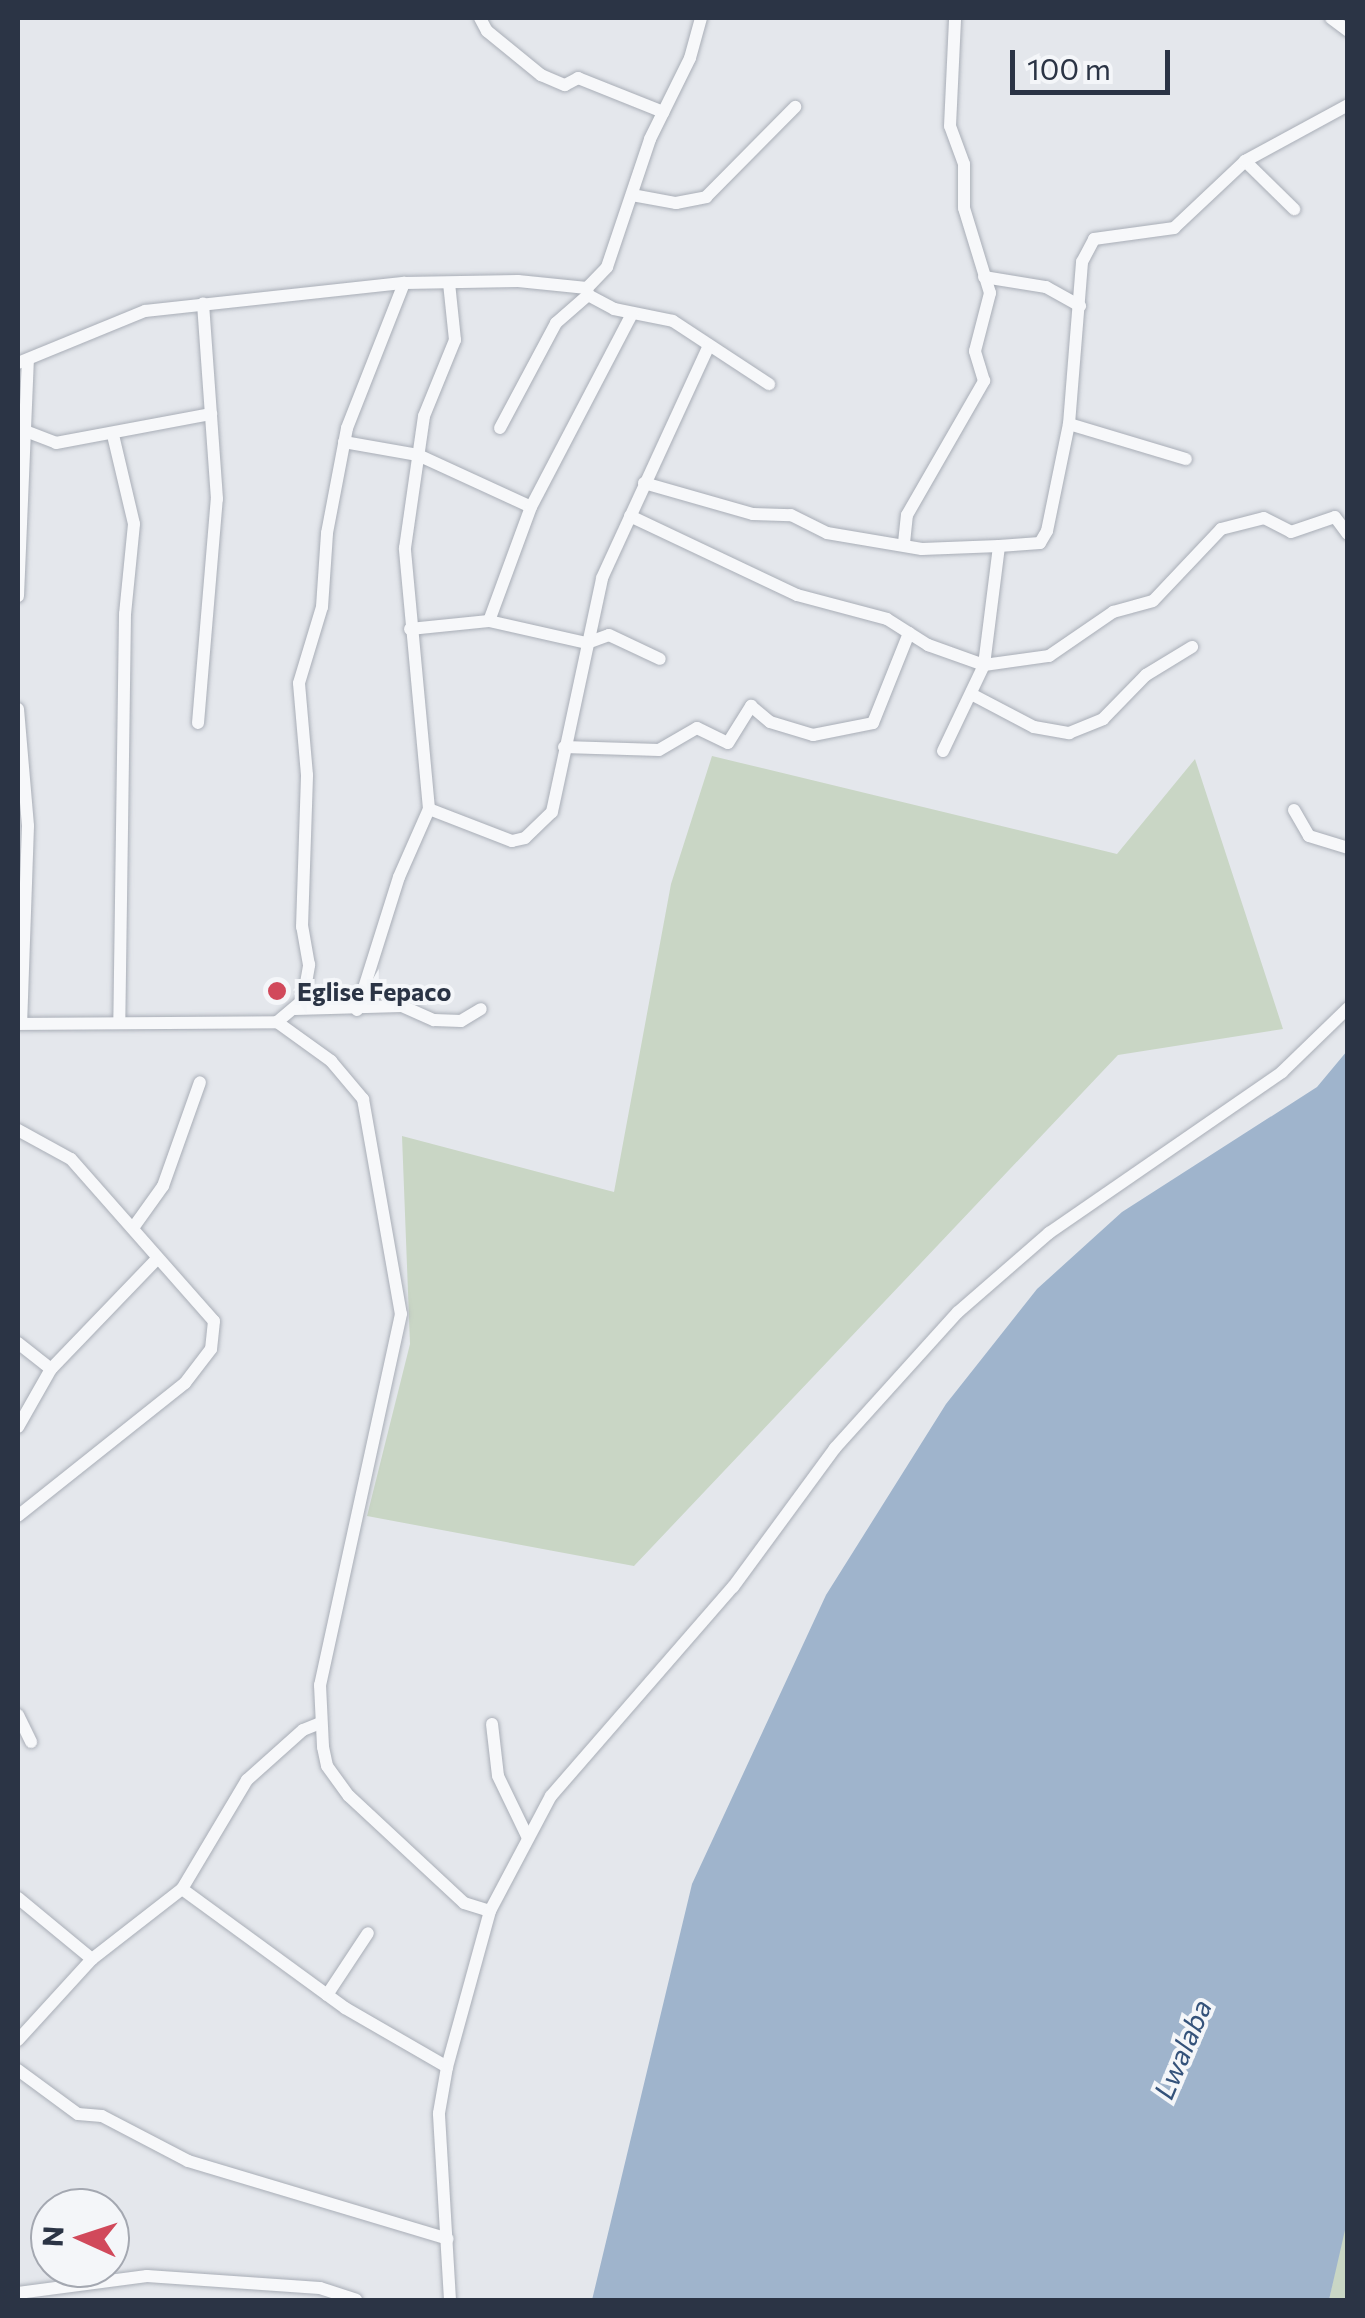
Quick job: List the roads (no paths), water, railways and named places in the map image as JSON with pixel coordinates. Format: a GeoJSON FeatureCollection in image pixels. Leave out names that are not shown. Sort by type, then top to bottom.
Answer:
{"type":"FeatureCollection","features":[{"type":"Feature","properties":{"kind":"street"},"geometry":{"type":"LineString","coordinates":[[480,18],[487,31],[541,75],[565,84],[578,78],[662,112]]}},
{"type":"Feature","properties":{"kind":"street"},"geometry":{"type":"LineString","coordinates":[[500,428],[538,352],[608,267],[662,112],[701,18]]}},
{"type":"Feature","properties":{"kind":"street"},"geometry":{"type":"LineString","coordinates":[[904,543],[907,515],[984,381],[975,352],[990,293],[964,208],[964,164],[951,134],[955,18]]}},
{"type":"Feature","properties":{"kind":"street"},"geometry":{"type":"LineString","coordinates":[[1331,18],[1348,31]]}},
{"type":"Feature","properties":{"kind":"street"},"geometry":{"type":"LineString","coordinates":[[644,483],[753,514],[791,515],[827,533],[922,549],[999,546],[1044,538],[1069,424],[1082,262],[1094,239],[1174,228],[1245,160],[1348,104]]}},
{"type":"Feature","properties":{"kind":"street"},"geometry":{"type":"LineString","coordinates":[[632,195],[676,203],[706,197],[795,107]]}},
{"type":"Feature","properties":{"kind":"street"},"geometry":{"type":"LineString","coordinates":[[1245,160],[1294,209]]}},
{"type":"Feature","properties":{"kind":"street"},"geometry":{"type":"LineString","coordinates":[[984,277],[1046,287],[1080,306]]}},
{"type":"Feature","properties":{"kind":"street"},"geometry":{"type":"LineString","coordinates":[[277,1022],[303,1000],[309,965],[302,927],[307,775],[298,683],[322,607],[344,442],[404,282]]}},
{"type":"Feature","properties":{"kind":"street"},"geometry":{"type":"LineString","coordinates":[[18,596],[28,432],[23,362],[135,314],[404,282],[588,292],[632,314],[672,321],[769,384]]}},
{"type":"Feature","properties":{"kind":"street"},"geometry":{"type":"LineString","coordinates":[[357,1010],[399,877],[429,809],[405,548],[429,400],[455,340],[449,283]]}},
{"type":"Feature","properties":{"kind":"street"},"geometry":{"type":"LineString","coordinates":[[198,723],[216,499],[203,304]]}},
{"type":"Feature","properties":{"kind":"street"},"geometry":{"type":"LineString","coordinates":[[488,621],[531,507],[632,314]]}},
{"type":"Feature","properties":{"kind":"street"},"geometry":{"type":"LineString","coordinates":[[429,809],[484,834],[525,838],[552,812],[602,578],[708,344]]}},
{"type":"Feature","properties":{"kind":"street"},"geometry":{"type":"LineString","coordinates":[[28,432],[56,443],[211,414]]}},
{"type":"Feature","properties":{"kind":"street"},"geometry":{"type":"LineString","coordinates":[[1069,424],[1186,459]]}},
{"type":"Feature","properties":{"kind":"street"},"geometry":{"type":"LineString","coordinates":[[113,435],[134,524],[125,614],[119,1020]]}},
{"type":"Feature","properties":{"kind":"street"},"geometry":{"type":"LineString","coordinates":[[344,442],[418,455],[531,507]]}},
{"type":"Feature","properties":{"kind":"street"},"geometry":{"type":"LineString","coordinates":[[630,516],[797,595],[869,613],[984,665],[1049,656],[1112,612],[1153,601],[1221,529],[1264,518],[1291,532],[1336,517],[1348,534]]}},
{"type":"Feature","properties":{"kind":"street"},"geometry":{"type":"LineString","coordinates":[[944,751],[984,665],[999,546]]}},
{"type":"Feature","properties":{"kind":"street"},"geometry":{"type":"LineString","coordinates":[[410,629],[488,621],[588,643],[609,635],[660,659]]}},
{"type":"Feature","properties":{"kind":"street"},"geometry":{"type":"LineString","coordinates":[[564,747],[660,750],[697,728],[728,744],[751,706],[770,722],[813,734],[873,723],[910,633]]}},
{"type":"Feature","properties":{"kind":"street"},"geometry":{"type":"LineString","coordinates":[[973,695],[1034,727],[1069,733],[1103,720],[1146,674],[1192,647]]}},
{"type":"Feature","properties":{"kind":"street"},"geometry":{"type":"LineString","coordinates":[[18,709],[28,826],[19,1023],[277,1022],[332,1061],[364,1099],[401,1314],[327,1652],[320,1724],[326,1766],[348,1796],[464,1903],[490,1911]]}},
{"type":"Feature","properties":{"kind":"street"},"geometry":{"type":"LineString","coordinates":[[1294,810],[1309,836],[1348,848]]}},
{"type":"Feature","properties":{"kind":"street"},"geometry":{"type":"LineString","coordinates":[[295,1009],[402,1006],[434,1020],[461,1021],[481,1009]]}},
{"type":"Feature","properties":{"kind":"street"},"geometry":{"type":"LineString","coordinates":[[450,2300],[440,2113],[447,2067],[490,1911],[551,1796],[734,1587],[835,1448],[958,1312],[1050,1233],[1282,1072],[1348,1008]]}},
{"type":"Feature","properties":{"kind":"street"},"geometry":{"type":"LineString","coordinates":[[133,1228],[163,1186],[200,1082]]}},
{"type":"Feature","properties":{"kind":"street"},"geometry":{"type":"LineString","coordinates":[[18,1130],[71,1159],[214,1321],[207,1358],[185,1383],[18,1516]]}},
{"type":"Feature","properties":{"kind":"street"},"geometry":{"type":"LineString","coordinates":[[18,1427],[50,1369],[158,1258]]}},
{"type":"Feature","properties":{"kind":"street"},"geometry":{"type":"LineString","coordinates":[[18,1343],[50,1369]]}},
{"type":"Feature","properties":{"kind":"street"},"geometry":{"type":"LineString","coordinates":[[18,1715],[31,1742]]}},
{"type":"Feature","properties":{"kind":"street"},"geometry":{"type":"LineString","coordinates":[[18,2040],[92,1960],[182,1890],[246,1780],[289,1741],[320,1724]]}},
{"type":"Feature","properties":{"kind":"street"},"geometry":{"type":"LineString","coordinates":[[492,1724],[498,1776],[528,1838]]}},
{"type":"Feature","properties":{"kind":"street"},"geometry":{"type":"LineString","coordinates":[[182,1890],[327,1996],[447,2067]]}},
{"type":"Feature","properties":{"kind":"street"},"geometry":{"type":"LineString","coordinates":[[18,1898],[92,1960]]}},
{"type":"Feature","properties":{"kind":"street"},"geometry":{"type":"LineString","coordinates":[[327,1996],[368,1933]]}},
{"type":"Feature","properties":{"kind":"street"},"geometry":{"type":"LineString","coordinates":[[18,2070],[78,2114],[102,2116],[188,2161],[448,2238]]}},
{"type":"Feature","properties":{"kind":"street"},"geometry":{"type":"LineString","coordinates":[[18,2293],[147,2276],[320,2288],[356,2300]]}},
{"type":"Feature","properties":{"kind":"water","name":"Lwalaba"},"geometry":{"type":"Polygon","coordinates":[[[1347,1051],[1348,2217],[1329,2300],[592,2300],[692,1884],[826,1595],[946,1404],[1037,1289],[1122,1212],[1317,1087],[1347,1051]]]}},
{"type":"Feature","properties":{"kind":"place","name":"Eglise Fepaco"},"geometry":{"type":"Point","coordinates":[277,991]}}]}
